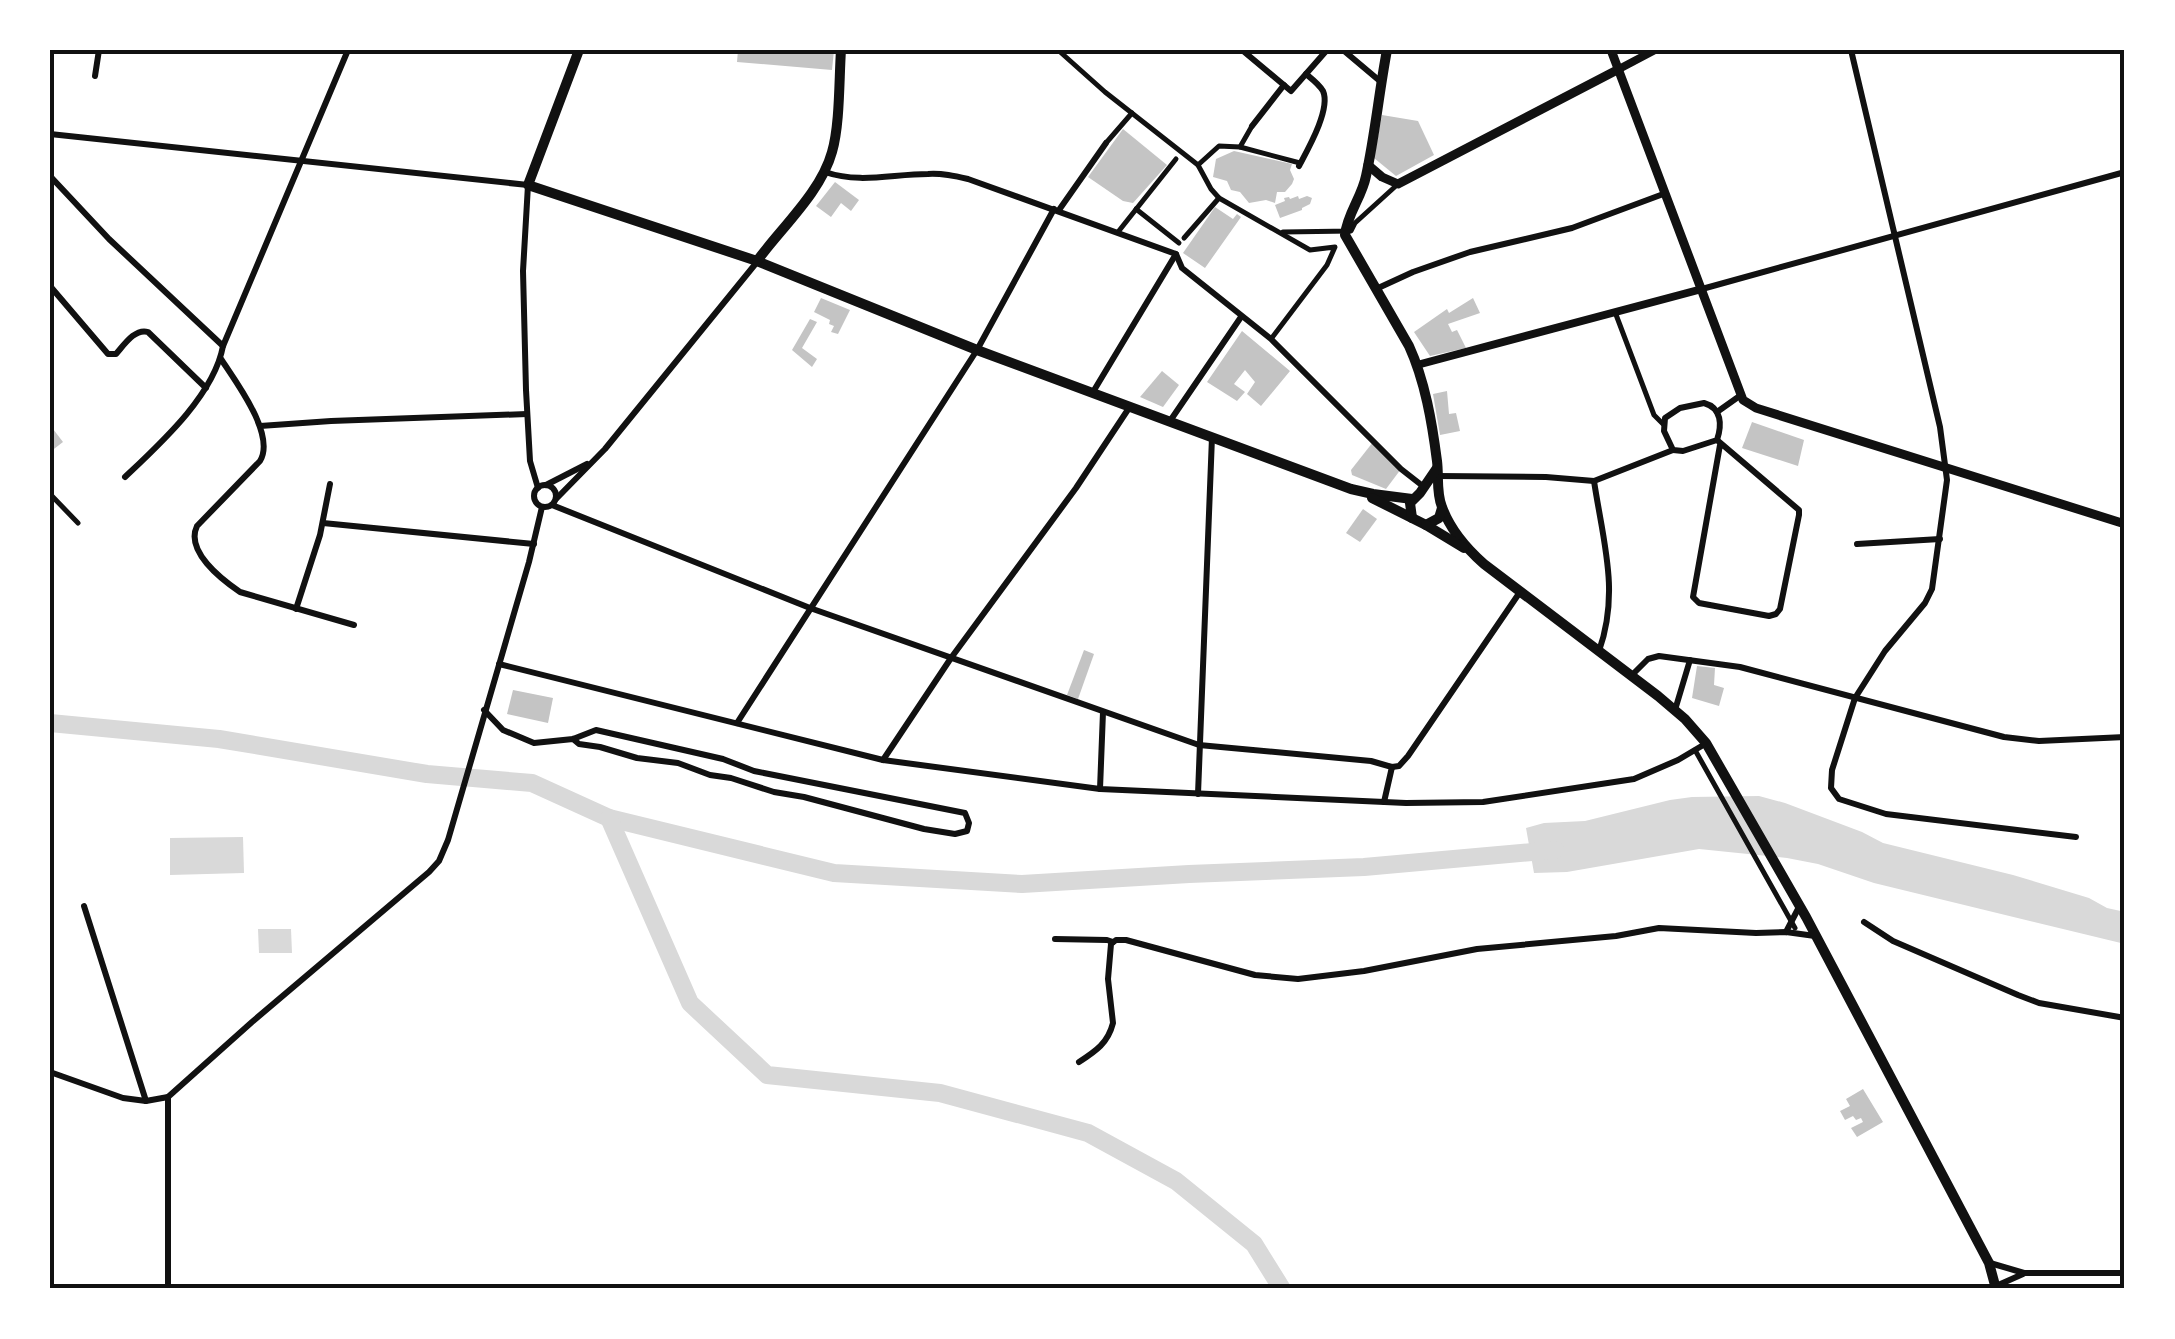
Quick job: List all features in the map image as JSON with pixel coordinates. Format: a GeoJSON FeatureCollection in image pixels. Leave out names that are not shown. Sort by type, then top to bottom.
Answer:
{"type":"FeatureCollection","features":[{"type":"Feature","properties":{"kind":"main road"},"geometry":{"type":"LineString","coordinates":[[580,50],[528,185],[758,261],[976,350],[1363,492],[1469,551],[1675,710],[1706,744],[1708,759],[1803,912],[1989,1263],[1996,1288]]}},
{"type":"Feature","properties":{"kind":"main road"},"geometry":{"type":"LineString","coordinates":[[758,261],[824,172],[834,145],[841,50]]}},
{"type":"Feature","properties":{"kind":"main road"},"geometry":{"type":"LineString","coordinates":[[1387,50],[1368,165],[1359,201],[1345,230],[1350,246],[1417,364],[1430,419],[1440,504],[1439,518],[1426,525]]}},
{"type":"Feature","properties":{"kind":"main road"},"geometry":{"type":"LineString","coordinates":[[1612,50],[1743,400],[1756,408],[2125,524]]}},
{"type":"Feature","properties":{"kind":"main road"},"geometry":{"type":"LineString","coordinates":[[1368,165],[1398,184],[1619,69]]}},
{"type":"Feature","properties":{"kind":"main road"},"geometry":{"type":"LineString","coordinates":[[1412,518],[1409,508],[1438,471]]}},
{"type":"Feature","properties":{"kind":"main road"},"geometry":{"type":"LineString","coordinates":[[1363,492],[1430,493],[1469,551]]}},
{"type":"Feature","properties":{"kind":"street"},"geometry":{"type":"LineString","coordinates":[[94,76],[99,50]]}},
{"type":"Feature","properties":{"kind":"street"},"geometry":{"type":"LineString","coordinates":[[126,477],[206,388],[348,50]]}},
{"type":"Feature","properties":{"kind":"street"},"geometry":{"type":"LineString","coordinates":[[1058,50],[1198,165],[1219,198],[1310,250],[1334,248],[1327,265],[1272,339]]}},
{"type":"Feature","properties":{"kind":"street"},"geometry":{"type":"LineString","coordinates":[[1242,50],[1288,88]]}},
{"type":"Feature","properties":{"kind":"street"},"geometry":{"type":"LineString","coordinates":[[1240,147],[1252,126],[1326,50]]}},
{"type":"Feature","properties":{"kind":"street"},"geometry":{"type":"LineString","coordinates":[[1343,50],[1381,82]]}},
{"type":"Feature","properties":{"kind":"street"},"geometry":{"type":"LineString","coordinates":[[1619,69],[1655,50]]}},
{"type":"Feature","properties":{"kind":"street"},"geometry":{"type":"LineString","coordinates":[[1851,50],[1940,427],[1946,480],[1932,589],[1855,698],[1832,770],[1831,788],[1838,800],[1886,814],[2076,837]]}},
{"type":"Feature","properties":{"kind":"street"},"geometry":{"type":"LineString","coordinates":[[1198,165],[1219,146],[1240,147],[1300,164],[1320,123],[1325,100],[1317,83],[1306,74]]}},
{"type":"Feature","properties":{"kind":"street"},"geometry":{"type":"LineString","coordinates":[[737,723],[976,350],[1056,210],[1132,113]]}},
{"type":"Feature","properties":{"kind":"street"},"geometry":{"type":"LineString","coordinates":[[50,134],[528,185],[523,271],[530,461],[542,486],[554,490],[554,502]]}},
{"type":"Feature","properties":{"kind":"street"},"geometry":{"type":"LineString","coordinates":[[1118,232],[1176,159]]}},
{"type":"Feature","properties":{"kind":"street"},"geometry":{"type":"LineString","coordinates":[[824,172],[867,180],[948,174],[987,184],[1176,254],[1182,268],[1272,339],[1401,468],[1419,493]]}},
{"type":"Feature","properties":{"kind":"street"},"geometry":{"type":"LineString","coordinates":[[1417,364],[1894,238],[2125,172]]}},
{"type":"Feature","properties":{"kind":"street"},"geometry":{"type":"LineString","coordinates":[[50,176],[109,239],[223,346]]}},
{"type":"Feature","properties":{"kind":"street"},"geometry":{"type":"LineString","coordinates":[[1280,232],[1350,230],[1398,184]]}},
{"type":"Feature","properties":{"kind":"street"},"geometry":{"type":"LineString","coordinates":[[1375,290],[1470,252],[1572,228],[1666,193]]}},
{"type":"Feature","properties":{"kind":"street"},"geometry":{"type":"LineString","coordinates":[[1136,210],[1181,241],[1219,198]]}},
{"type":"Feature","properties":{"kind":"street"},"geometry":{"type":"LineString","coordinates":[[1092,394],[1176,254]]}},
{"type":"Feature","properties":{"kind":"street"},"geometry":{"type":"LineString","coordinates":[[542,508],[554,502],[593,462],[758,261]]}},
{"type":"Feature","properties":{"kind":"street"},"geometry":{"type":"LineString","coordinates":[[50,286],[108,354],[116,354],[142,330],[148,332],[206,388]]}},
{"type":"Feature","properties":{"kind":"street"},"geometry":{"type":"LineString","coordinates":[[1615,312],[1654,415],[1663,424],[1673,450]]}},
{"type":"Feature","properties":{"kind":"street"},"geometry":{"type":"LineString","coordinates":[[1170,421],[1240,317]]}},
{"type":"Feature","properties":{"kind":"street"},"geometry":{"type":"LineString","coordinates":[[220,360],[260,426],[263,457],[197,526],[194,543],[226,583],[240,592],[354,626]]}},
{"type":"Feature","properties":{"kind":"street"},"geometry":{"type":"LineString","coordinates":[[1717,412],[1740,395]]}},
{"type":"Feature","properties":{"kind":"street"},"geometry":{"type":"LineString","coordinates":[[1663,424],[1670,413],[1694,404],[1712,405],[1721,425],[1693,597],[1700,603],[1768,616],[1776,614],[1799,510],[1719,443]]}},
{"type":"Feature","properties":{"kind":"street"},"geometry":{"type":"LineString","coordinates":[[883,760],[1130,406]]}},
{"type":"Feature","properties":{"kind":"street"},"geometry":{"type":"LineString","coordinates":[[260,426],[527,414]]}},
{"type":"Feature","properties":{"kind":"street"},"geometry":{"type":"LineString","coordinates":[[1198,794],[1212,437]]}},
{"type":"Feature","properties":{"kind":"street"},"geometry":{"type":"LineString","coordinates":[[1438,471],[1594,482],[1673,450],[1719,443]]}},
{"type":"Feature","properties":{"kind":"street"},"geometry":{"type":"LineString","coordinates":[[542,508],[534,497],[542,486],[593,462]]}},
{"type":"Feature","properties":{"kind":"street"},"geometry":{"type":"LineString","coordinates":[[1594,482],[1610,598],[1608,628],[1599,651]]}},
{"type":"Feature","properties":{"kind":"street"},"geometry":{"type":"LineString","coordinates":[[296,609],[323,523],[330,484]]}},
{"type":"Feature","properties":{"kind":"street"},"geometry":{"type":"LineString","coordinates":[[50,494],[78,523]]}},
{"type":"Feature","properties":{"kind":"street"},"geometry":{"type":"LineString","coordinates":[[554,502],[810,608],[1199,745],[1371,761],[1392,768],[1408,756],[1520,592]]}},
{"type":"Feature","properties":{"kind":"street"},"geometry":{"type":"LineString","coordinates":[[50,1072],[123,1098],[146,1101],[168,1097],[412,889],[439,861],[542,508]]}},
{"type":"Feature","properties":{"kind":"street"},"geometry":{"type":"LineString","coordinates":[[323,523],[534,544]]}},
{"type":"Feature","properties":{"kind":"street"},"geometry":{"type":"LineString","coordinates":[[1858,544],[1940,539]]}},
{"type":"Feature","properties":{"kind":"street"},"geometry":{"type":"LineString","coordinates":[[1632,675],[1654,656],[1690,660],[1740,667],[2004,737],[2039,741],[2125,737]]}},
{"type":"Feature","properties":{"kind":"street"},"geometry":{"type":"LineString","coordinates":[[1675,710],[1690,660]]}},
{"type":"Feature","properties":{"kind":"street"},"geometry":{"type":"LineString","coordinates":[[499,664],[883,760],[1100,789],[1384,802],[1482,802],[1612,784],[1652,773],[1706,744]]}},
{"type":"Feature","properties":{"kind":"street"},"geometry":{"type":"LineString","coordinates":[[484,710],[503,730],[534,743],[573,740],[596,730],[724,758],[754,771],[965,812],[969,823],[967,831],[956,834],[924,830],[710,775],[678,763],[637,758],[573,740]]}},
{"type":"Feature","properties":{"kind":"street"},"geometry":{"type":"LineString","coordinates":[[1100,789],[1103,712]]}},
{"type":"Feature","properties":{"kind":"street"},"geometry":{"type":"LineString","coordinates":[[1695,750],[1708,759],[1795,928]]}},
{"type":"Feature","properties":{"kind":"street"},"geometry":{"type":"LineString","coordinates":[[1384,802],[1392,768]]}},
{"type":"Feature","properties":{"kind":"street"},"geometry":{"type":"LineString","coordinates":[[84,906],[146,1101]]}},
{"type":"Feature","properties":{"kind":"street"},"geometry":{"type":"LineString","coordinates":[[1786,932],[1803,912]]}},
{"type":"Feature","properties":{"kind":"street"},"geometry":{"type":"LineString","coordinates":[[1864,922],[1893,941],[2018,995],[2125,1018]]}},
{"type":"Feature","properties":{"kind":"street"},"geometry":{"type":"LineString","coordinates":[[1055,939],[1126,940],[1254,975],[1298,979],[1364,971],[1477,948],[1616,936],[1659,928],[1816,936]]}},
{"type":"Feature","properties":{"kind":"street"},"geometry":{"type":"LineString","coordinates":[[1079,1062],[1105,1043],[1114,1023],[1108,961],[1113,942]]}},
{"type":"Feature","properties":{"kind":"street"},"geometry":{"type":"LineString","coordinates":[[168,1097],[168,1289]]}},
{"type":"Feature","properties":{"kind":"street"},"geometry":{"type":"LineString","coordinates":[[1989,1263],[2024,1273],[2125,1274]]}},
{"type":"Feature","properties":{"kind":"street"},"geometry":{"type":"LineString","coordinates":[[1996,1288],[2024,1273]]}},
{"type":"Feature","properties":{"kind":"shaded area"},"geometry":{"type":"Polygon","coordinates":[[[1759,796],[1883,843],[2013,875],[2125,912],[2125,944],[1787,858],[1699,849],[1567,872],[1534,873],[1526,828],[1585,821],[1670,800],[1759,796]]]}},
{"type":"Feature","properties":{"kind":"shaded area"},"geometry":{"type":"Polygon","coordinates":[[[243,837],[244,873],[170,875],[170,838],[243,837]]]}},
{"type":"Feature","properties":{"kind":"shaded area"},"geometry":{"type":"Polygon","coordinates":[[[258,929],[291,929],[292,953],[259,953],[258,929]]]}},
{"type":"Feature","properties":{"kind":"building"},"geometry":{"type":"Polygon","coordinates":[[[738,50],[834,50],[832,70],[737,62],[738,50]]]}},
{"type":"Feature","properties":{"kind":"building"},"geometry":{"type":"Polygon","coordinates":[[[1382,115],[1418,121],[1434,155],[1396,176],[1374,158],[1382,115]]]}},
{"type":"Feature","properties":{"kind":"building"},"geometry":{"type":"Polygon","coordinates":[[[1123,129],[1167,165],[1133,203],[1123,201],[1088,177],[1123,129]]]}},
{"type":"Feature","properties":{"kind":"building"},"geometry":{"type":"Polygon","coordinates":[[[1234,151],[1292,164],[1292,184],[1285,192],[1277,192],[1275,203],[1249,203],[1240,192],[1231,190],[1227,181],[1213,177],[1216,159],[1234,151]]]}},
{"type":"Feature","properties":{"kind":"building"},"geometry":{"type":"Polygon","coordinates":[[[835,182],[859,200],[851,211],[841,203],[831,217],[816,206],[835,182]]]}},
{"type":"Feature","properties":{"kind":"building"},"geometry":{"type":"Polygon","coordinates":[[[1284,198],[1312,198],[1310,204],[1280,218],[1275,205],[1284,198]]]}},
{"type":"Feature","properties":{"kind":"building"},"geometry":{"type":"Polygon","coordinates":[[[1215,207],[1233,219],[1237,214],[1241,217],[1205,268],[1183,253],[1215,207]]]}},
{"type":"Feature","properties":{"kind":"building"},"geometry":{"type":"Polygon","coordinates":[[[821,298],[850,310],[838,334],[831,332],[834,326],[829,324],[830,320],[814,312],[821,298]]]}},
{"type":"Feature","properties":{"kind":"building"},"geometry":{"type":"Polygon","coordinates":[[[1473,298],[1480,313],[1448,324],[1452,332],[1457,330],[1466,348],[1430,356],[1414,332],[1447,309],[1449,313],[1473,298]]]}},
{"type":"Feature","properties":{"kind":"building"},"geometry":{"type":"Polygon","coordinates":[[[810,319],[817,322],[802,348],[817,359],[812,367],[792,350],[810,319]]]}},
{"type":"Feature","properties":{"kind":"building"},"geometry":{"type":"Polygon","coordinates":[[[1242,331],[1290,371],[1261,406],[1247,394],[1255,382],[1245,370],[1234,384],[1245,392],[1237,401],[1207,382],[1242,331]]]}},
{"type":"Feature","properties":{"kind":"building"},"geometry":{"type":"Polygon","coordinates":[[[1162,371],[1179,385],[1163,407],[1140,397],[1162,371]]]}},
{"type":"Feature","properties":{"kind":"building"},"geometry":{"type":"Polygon","coordinates":[[[1447,391],[1449,414],[1456,413],[1460,431],[1440,435],[1433,394],[1447,391]]]}},
{"type":"Feature","properties":{"kind":"building"},"geometry":{"type":"Polygon","coordinates":[[[1752,422],[1804,440],[1798,466],[1742,448],[1752,422]]]}},
{"type":"Feature","properties":{"kind":"building"},"geometry":{"type":"Polygon","coordinates":[[[50,425],[63,442],[50,452],[50,425]]]}},
{"type":"Feature","properties":{"kind":"building"},"geometry":{"type":"Polygon","coordinates":[[[1373,442],[1401,469],[1386,489],[1352,475],[1351,470],[1373,442]]]}},
{"type":"Feature","properties":{"kind":"building"},"geometry":{"type":"Polygon","coordinates":[[[1363,509],[1377,519],[1360,542],[1346,533],[1363,509]]]}},
{"type":"Feature","properties":{"kind":"building"},"geometry":{"type":"Polygon","coordinates":[[[1084,650],[1094,654],[1078,699],[1067,695],[1084,650]]]}},
{"type":"Feature","properties":{"kind":"building"},"geometry":{"type":"Polygon","coordinates":[[[1697,666],[1715,668],[1714,685],[1724,688],[1719,706],[1692,698],[1697,666]]]}},
{"type":"Feature","properties":{"kind":"building"},"geometry":{"type":"Polygon","coordinates":[[[513,690],[553,698],[548,723],[507,714],[513,690]]]}},
{"type":"Feature","properties":{"kind":"building"},"geometry":{"type":"Polygon","coordinates":[[[1863,1089],[1883,1122],[1857,1137],[1851,1128],[1863,1122],[1861,1118],[1845,1120],[1840,1111],[1850,1106],[1846,1099],[1863,1089]]]}},
{"type":"Feature","properties":{"kind":"waterway"},"geometry":{"type":"LineString","coordinates":[[50,723],[219,739],[427,774],[532,783],[609,818],[834,873],[1022,884],[1364,867],[1555,850]]}},
{"type":"Feature","properties":{"kind":"waterway"},"geometry":{"type":"LineString","coordinates":[[609,818],[690,1003],[767,1075],[940,1093],[1088,1133],[1176,1181],[1254,1244],[1282,1289]]}}]}
